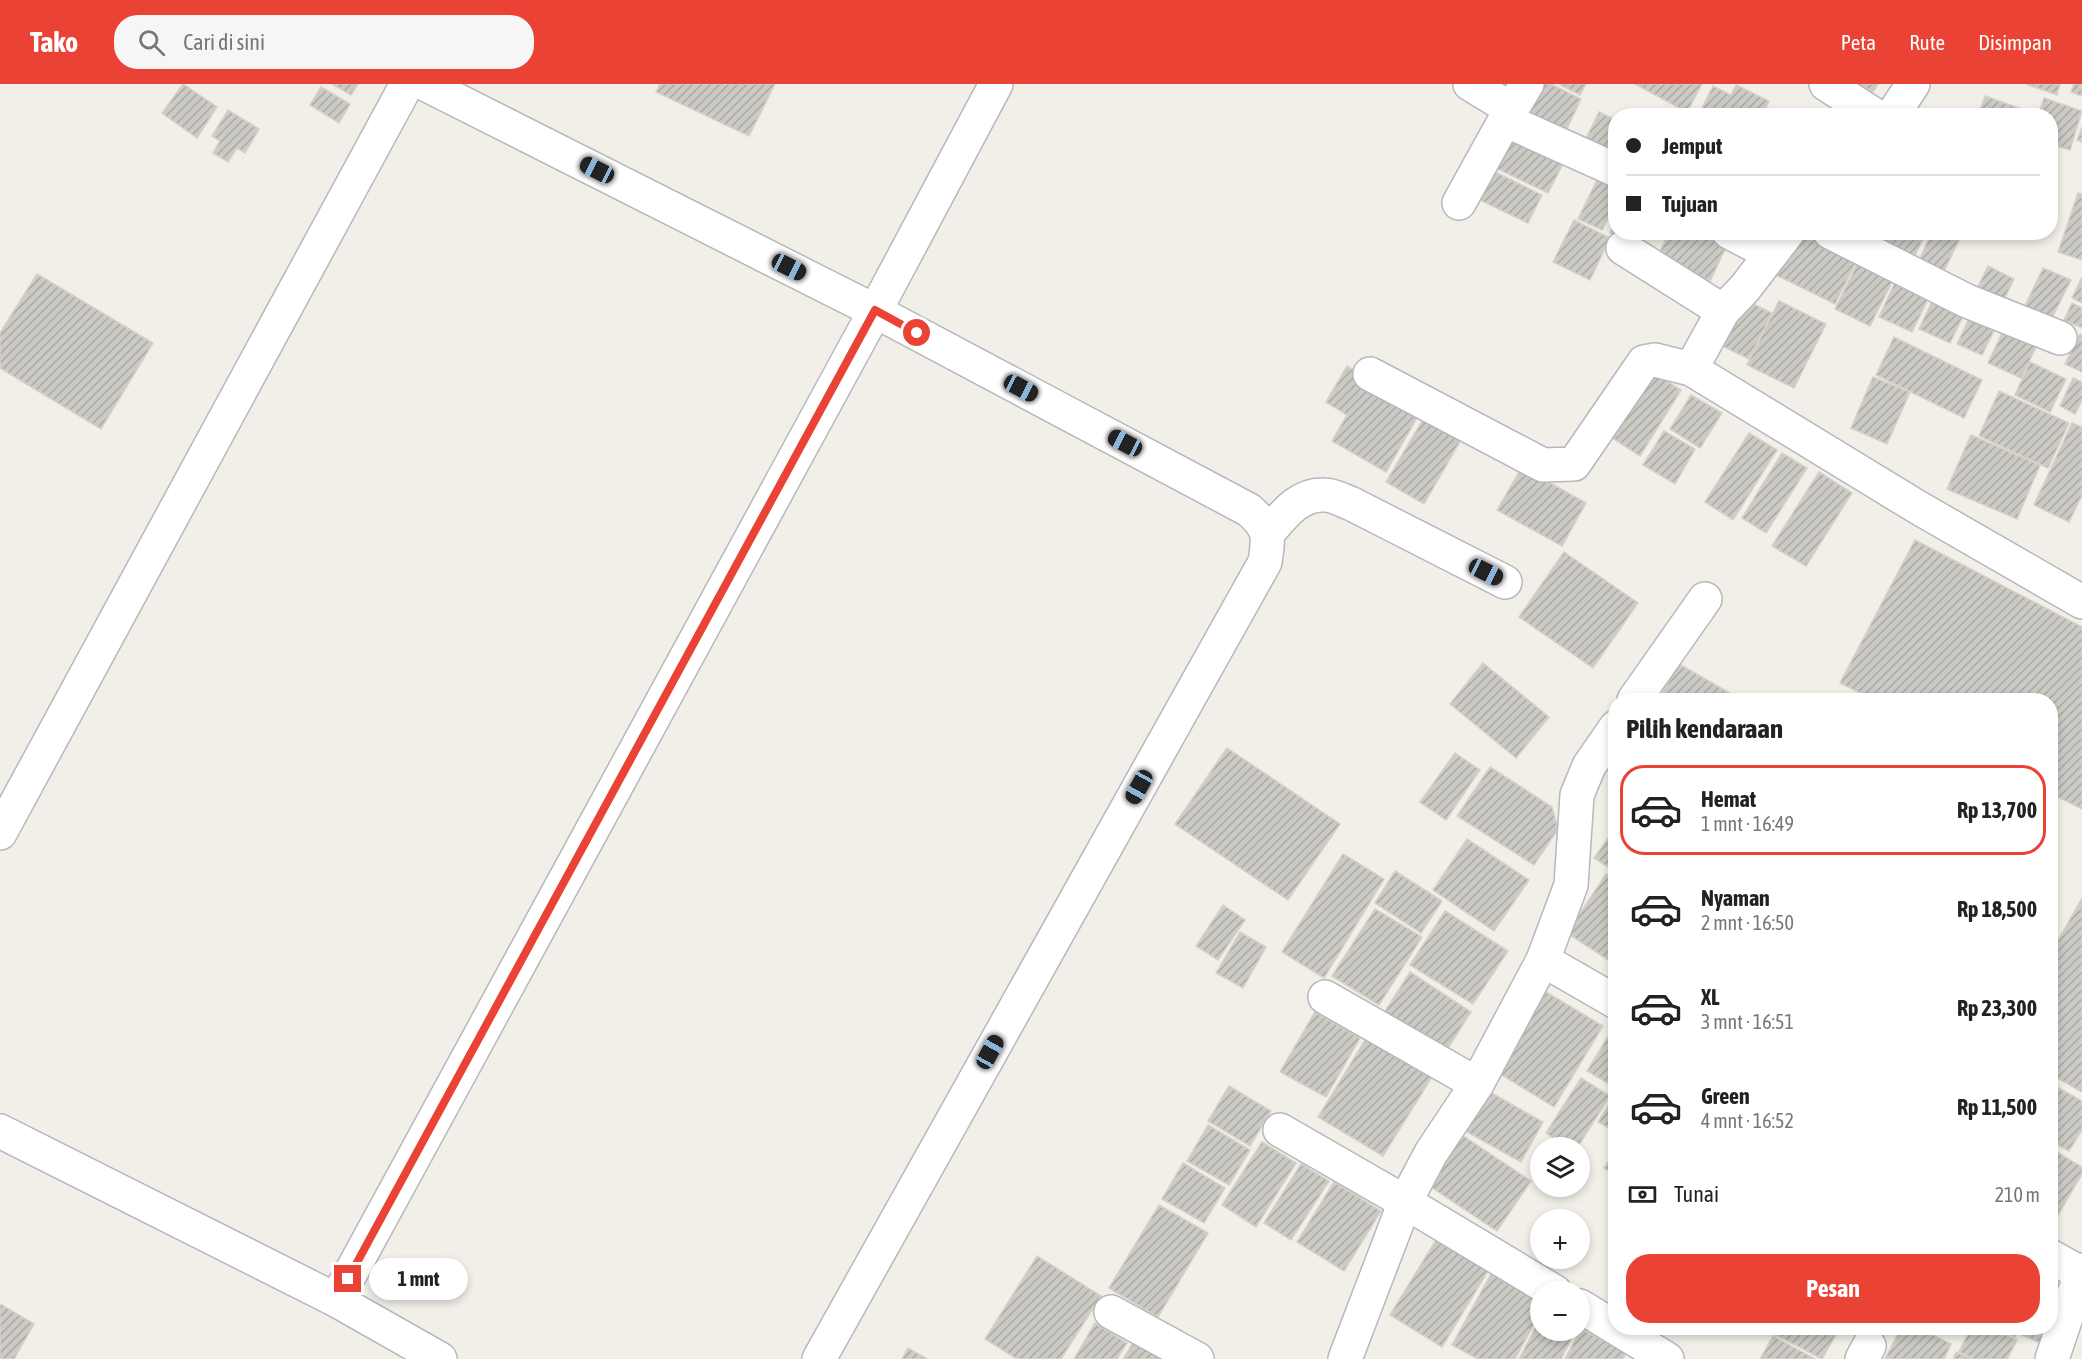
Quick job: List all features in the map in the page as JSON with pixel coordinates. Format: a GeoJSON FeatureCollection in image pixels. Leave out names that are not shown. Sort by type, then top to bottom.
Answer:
{"type":"FeatureCollection","features":[{"type":"Feature","properties":{"kind":"street"},"geometry":{"type":"LineString","coordinates":[[0,833],[407,84]]}},
{"type":"Feature","properties":{"kind":"street"},"geometry":{"type":"LineString","coordinates":[[425,84],[875,310],[1250,510],[1261,520],[1268,533]]}},
{"type":"Feature","properties":{"kind":"street"},"geometry":{"type":"LineString","coordinates":[[336,1300],[996,84]]}},
{"type":"Feature","properties":{"kind":"street"},"geometry":{"type":"LineString","coordinates":[[1470,84],[1514,104],[1608,165]]}},
{"type":"Feature","properties":{"kind":"street"},"geometry":{"type":"LineString","coordinates":[[1826,84],[1864,108]]}},
{"type":"Feature","properties":{"kind":"street"},"geometry":{"type":"LineString","coordinates":[[1897,108],[1913,84]]}},
{"type":"Feature","properties":{"kind":"street"},"geometry":{"type":"LineString","coordinates":[[1459,203],[1514,104]]}},
{"type":"Feature","properties":{"kind":"street"},"geometry":{"type":"LineString","coordinates":[[1846,240],[1967,302],[2060,338]]}},
{"type":"Feature","properties":{"kind":"street"},"geometry":{"type":"LineString","coordinates":[[1692,369],[1723,310],[1745,288],[1780,243]]}},
{"type":"Feature","properties":{"kind":"street"},"geometry":{"type":"LineString","coordinates":[[1623,248],[1723,310]]}},
{"type":"Feature","properties":{"kind":"street"},"geometry":{"type":"LineString","coordinates":[[1370,374],[1543,465],[1574,464],[1644,362],[1655,360],[1692,369],[1919,508],[2082,602]]}},
{"type":"Feature","properties":{"kind":"street"},"geometry":{"type":"LineString","coordinates":[[819,1359],[1265,562],[1268,533],[1289,508],[1308,497],[1326,495],[1352,504],[1505,582]]}},
{"type":"Feature","properties":{"kind":"street"},"geometry":{"type":"LineString","coordinates":[[1639,693],[1705,598]]}},
{"type":"Feature","properties":{"kind":"street"},"geometry":{"type":"LineString","coordinates":[[1345,1359],[1406,1202],[1431,1153],[1478,1084],[1543,960],[1570,885],[1577,795],[1589,765],[1608,738]]}},
{"type":"Feature","properties":{"kind":"street"},"geometry":{"type":"LineString","coordinates":[[1543,960],[1608,997]]}},
{"type":"Feature","properties":{"kind":"street"},"geometry":{"type":"LineString","coordinates":[[1325,997],[1478,1084]]}},
{"type":"Feature","properties":{"kind":"street"},"geometry":{"type":"LineString","coordinates":[[1280,1130],[1406,1202],[1537,1281]]}},
{"type":"Feature","properties":{"kind":"street"},"geometry":{"type":"LineString","coordinates":[[0,1131],[336,1300],[440,1359]]}},
{"type":"Feature","properties":{"kind":"street"},"geometry":{"type":"LineString","coordinates":[[2052,1359],[2081,1272],[2058,1260]]}},
{"type":"Feature","properties":{"kind":"street"},"geometry":{"type":"LineString","coordinates":[[1111,1312],[1197,1359]]}},
{"type":"Feature","properties":{"kind":"street"},"geometry":{"type":"LineString","coordinates":[[1590,1312],[1608,1323]]}},
{"type":"Feature","properties":{"kind":"street"},"geometry":{"type":"LineString","coordinates":[[1628,1335],[1667,1359]]}},
{"type":"Feature","properties":{"kind":"building"},"geometry":{"type":"Polygon","coordinates":[[[183,84],[217,107],[197,138],[162,113],[183,84]]]}},
{"type":"Feature","properties":{"kind":"building"},"geometry":{"type":"Polygon","coordinates":[[[332,84],[358,84],[351,95],[332,84]]]}},
{"type":"Feature","properties":{"kind":"building"},"geometry":{"type":"Polygon","coordinates":[[[660,84],[775,84],[749,136],[656,92],[660,84]]]}},
{"type":"Feature","properties":{"kind":"building"},"geometry":{"type":"Polygon","coordinates":[[[1531,84],[1551,84],[1581,99],[1561,141],[1515,118],[1531,84]]]}},
{"type":"Feature","properties":{"kind":"building"},"geometry":{"type":"Polygon","coordinates":[[[1559,84],[1586,84],[1580,95],[1559,84]]]}},
{"type":"Feature","properties":{"kind":"building"},"geometry":{"type":"Polygon","coordinates":[[[1635,84],[1702,84],[1689,108],[1680,108],[1635,84]]]}},
{"type":"Feature","properties":{"kind":"building"},"geometry":{"type":"Polygon","coordinates":[[[1858,84],[1878,84],[1873,92],[1858,84]]]}},
{"type":"Feature","properties":{"kind":"building"},"geometry":{"type":"Polygon","coordinates":[[[2026,84],[2060,84],[2057,95],[2026,84]]]}},
{"type":"Feature","properties":{"kind":"building"},"geometry":{"type":"Polygon","coordinates":[[[2074,84],[2082,84],[2082,96],[2071,92],[2074,84]]]}},
{"type":"Feature","properties":{"kind":"building"},"geometry":{"type":"Polygon","coordinates":[[[1736,85],[1769,101],[1766,108],[1702,108],[1713,86],[1731,95],[1736,85]]]}},
{"type":"Feature","properties":{"kind":"building"},"geometry":{"type":"Polygon","coordinates":[[[321,87],[350,104],[339,123],[310,105],[321,87]]]}},
{"type":"Feature","properties":{"kind":"building"},"geometry":{"type":"Polygon","coordinates":[[[1985,96],[2019,108],[1981,108],[1985,96]]]}},
{"type":"Feature","properties":{"kind":"building"},"geometry":{"type":"Polygon","coordinates":[[[2044,98],[2082,111],[2070,150],[2058,146],[2058,108],[2041,108],[2044,98]]]}},
{"type":"Feature","properties":{"kind":"building"},"geometry":{"type":"Polygon","coordinates":[[[228,110],[259,129],[245,153],[237,148],[228,162],[213,153],[220,141],[212,136],[228,110]]]}},
{"type":"Feature","properties":{"kind":"building"},"geometry":{"type":"Polygon","coordinates":[[[1599,112],[1608,116],[1608,165],[1580,151],[1599,112]]]}},
{"type":"Feature","properties":{"kind":"building"},"geometry":{"type":"Polygon","coordinates":[[[2082,127],[2082,142],[2077,140],[2082,127]]]}},
{"type":"Feature","properties":{"kind":"building"},"geometry":{"type":"Polygon","coordinates":[[[1503,130],[1565,160],[1548,193],[1487,164],[1503,130]]]}},
{"type":"Feature","properties":{"kind":"building"},"geometry":{"type":"Polygon","coordinates":[[[1481,165],[1542,195],[1528,223],[1467,194],[1481,165]]]}},
{"type":"Feature","properties":{"kind":"building"},"geometry":{"type":"Polygon","coordinates":[[[1601,172],[1608,175],[1608,218],[1602,230],[1578,219],[1601,172]]]}},
{"type":"Feature","properties":{"kind":"building"},"geometry":{"type":"Polygon","coordinates":[[[2078,193],[2082,194],[2082,260],[2058,252],[2078,193]]]}},
{"type":"Feature","properties":{"kind":"building"},"geometry":{"type":"Polygon","coordinates":[[[1574,220],[1608,237],[1609,240],[1590,280],[1553,262],[1574,220]]]}},
{"type":"Feature","properties":{"kind":"building"},"geometry":{"type":"Polygon","coordinates":[[[1665,240],[1722,240],[1728,243],[1710,281],[1658,256],[1665,240]]]}},
{"type":"Feature","properties":{"kind":"building"},"geometry":{"type":"Polygon","coordinates":[[[1788,240],[1831,240],[1860,254],[1835,304],[1772,273],[1788,240]]]}},
{"type":"Feature","properties":{"kind":"building"},"geometry":{"type":"Polygon","coordinates":[[[1887,240],[1922,240],[1912,262],[1883,248],[1887,240]]]}},
{"type":"Feature","properties":{"kind":"building"},"geometry":{"type":"Polygon","coordinates":[[[1928,240],[1959,240],[1941,277],[1917,265],[1928,240]]]}},
{"type":"Feature","properties":{"kind":"building"},"geometry":{"type":"Polygon","coordinates":[[[1861,256],[1896,274],[1870,326],[1835,309],[1861,256]]]}},
{"type":"Feature","properties":{"kind":"building"},"geometry":{"type":"Polygon","coordinates":[[[1988,266],[2014,279],[2000,308],[1974,295],[1988,266]]]}},
{"type":"Feature","properties":{"kind":"building"},"geometry":{"type":"Polygon","coordinates":[[[2043,268],[2071,280],[2052,318],[2025,306],[2043,268]]]}},
{"type":"Feature","properties":{"kind":"building"},"geometry":{"type":"Polygon","coordinates":[[[37,274],[153,343],[101,429],[0,368],[0,333],[37,274]]]}},
{"type":"Feature","properties":{"kind":"building"},"geometry":{"type":"Polygon","coordinates":[[[1898,276],[1932,291],[1912,332],[1879,317],[1898,276]]]}},
{"type":"Feature","properties":{"kind":"building"},"geometry":{"type":"Polygon","coordinates":[[[2082,277],[2082,303],[2072,298],[2082,277]]]}},
{"type":"Feature","properties":{"kind":"building"},"geometry":{"type":"Polygon","coordinates":[[[1937,291],[1968,306],[1950,343],[1919,329],[1937,291]]]}},
{"type":"Feature","properties":{"kind":"building"},"geometry":{"type":"Polygon","coordinates":[[[1737,296],[1772,313],[1749,359],[1714,342],[1737,296]]]}},
{"type":"Feature","properties":{"kind":"building"},"geometry":{"type":"Polygon","coordinates":[[[1779,301],[1826,324],[1794,388],[1747,365],[1779,301]]]}},
{"type":"Feature","properties":{"kind":"building"},"geometry":{"type":"Polygon","coordinates":[[[2072,303],[2082,308],[2082,328],[2064,320],[2072,303]]]}},
{"type":"Feature","properties":{"kind":"building"},"geometry":{"type":"Polygon","coordinates":[[[1974,308],[1999,320],[1982,355],[1957,344],[1974,308]]]}},
{"type":"Feature","properties":{"kind":"building"},"geometry":{"type":"Polygon","coordinates":[[[2005,327],[2038,343],[2021,378],[1988,363],[2005,327]]]}},
{"type":"Feature","properties":{"kind":"building"},"geometry":{"type":"Polygon","coordinates":[[[2080,334],[2082,335],[2082,372],[2065,364],[2080,334]]]}},
{"type":"Feature","properties":{"kind":"building"},"geometry":{"type":"Polygon","coordinates":[[[1894,337],[1982,380],[1964,418],[1876,375],[1894,337]]]}},
{"type":"Feature","properties":{"kind":"building"},"geometry":{"type":"Polygon","coordinates":[[[2030,362],[2066,379],[2050,412],[2015,395],[2030,362]]]}},
{"type":"Feature","properties":{"kind":"building"},"geometry":{"type":"Polygon","coordinates":[[[1347,366],[1422,409],[1386,472],[1332,441],[1347,415],[1326,402],[1347,366]]]}},
{"type":"Feature","properties":{"kind":"building"},"geometry":{"type":"Polygon","coordinates":[[[1650,371],[1681,390],[1640,456],[1609,436],[1650,371]]]}},
{"type":"Feature","properties":{"kind":"building"},"geometry":{"type":"Polygon","coordinates":[[[1873,377],[1910,392],[1887,444],[1851,428],[1873,377]]]}},
{"type":"Feature","properties":{"kind":"building"},"geometry":{"type":"Polygon","coordinates":[[[2073,378],[2082,382],[2082,400],[2075,414],[2060,406],[2073,378]]]}},
{"type":"Feature","properties":{"kind":"building"},"geometry":{"type":"Polygon","coordinates":[[[1999,391],[2069,423],[2048,468],[1979,436],[1999,391]]]}},
{"type":"Feature","properties":{"kind":"building"},"geometry":{"type":"Polygon","coordinates":[[[1691,395],[1722,413],[1700,448],[1670,429],[1691,395]]]}},
{"type":"Feature","properties":{"kind":"building"},"geometry":{"type":"Polygon","coordinates":[[[1425,416],[1462,438],[1424,504],[1386,482],[1425,416]]]}},
{"type":"Feature","properties":{"kind":"building"},"geometry":{"type":"Polygon","coordinates":[[[2072,423],[2082,427],[2082,495],[2069,522],[2034,505],[2072,423]]]}},
{"type":"Feature","properties":{"kind":"building"},"geometry":{"type":"Polygon","coordinates":[[[1664,431],[1695,449],[1675,484],[1643,465],[1664,431]]]}},
{"type":"Feature","properties":{"kind":"building"},"geometry":{"type":"Polygon","coordinates":[[[1749,433],[1777,450],[1733,520],[1705,502],[1749,433]]]}},
{"type":"Feature","properties":{"kind":"building"},"geometry":{"type":"Polygon","coordinates":[[[1971,435],[2040,465],[2017,519],[1947,489],[1971,435]]]}},
{"type":"Feature","properties":{"kind":"building"},"geometry":{"type":"Polygon","coordinates":[[[1782,453],[1807,468],[1766,533],[1742,518],[1782,453]]]}},
{"type":"Feature","properties":{"kind":"building"},"geometry":{"type":"Polygon","coordinates":[[[1522,467],[1586,503],[1562,546],[1497,510],[1522,467]]]}},
{"type":"Feature","properties":{"kind":"building"},"geometry":{"type":"Polygon","coordinates":[[[1819,472],[1852,493],[1806,566],[1772,546],[1819,472]]]}},
{"type":"Feature","properties":{"kind":"building"},"geometry":{"type":"Polygon","coordinates":[[[1915,540],[2082,627],[2082,809],[2058,797],[2058,693],[1860,693],[1840,683],[1915,540]]]}},
{"type":"Feature","properties":{"kind":"building"},"geometry":{"type":"Polygon","coordinates":[[[1564,552],[1638,603],[1593,668],[1519,617],[1564,552]]]}},
{"type":"Feature","properties":{"kind":"building"},"geometry":{"type":"Polygon","coordinates":[[[1483,663],[1549,717],[1516,758],[1450,704],[1483,663]]]}},
{"type":"Feature","properties":{"kind":"building"},"geometry":{"type":"Polygon","coordinates":[[[1679,664],[1730,693],[1662,693],[1679,664]]]}},
{"type":"Feature","properties":{"kind":"building"},"geometry":{"type":"Polygon","coordinates":[[[1227,748],[1340,824],[1288,900],[1175,824],[1227,748]]]}},
{"type":"Feature","properties":{"kind":"building"},"geometry":{"type":"Polygon","coordinates":[[[1455,753],[1480,770],[1446,820],[1420,802],[1455,753]]]}},
{"type":"Feature","properties":{"kind":"building"},"geometry":{"type":"Polygon","coordinates":[[[1490,767],[1552,807],[1558,829],[1534,865],[1457,816],[1490,767]]]}},
{"type":"Feature","properties":{"kind":"building"},"geometry":{"type":"Polygon","coordinates":[[[1608,838],[1608,867],[1594,858],[1608,838]]]}},
{"type":"Feature","properties":{"kind":"building"},"geometry":{"type":"Polygon","coordinates":[[[1467,839],[1529,880],[1494,931],[1433,890],[1467,839]]]}},
{"type":"Feature","properties":{"kind":"building"},"geometry":{"type":"Polygon","coordinates":[[[1343,854],[1384,879],[1324,978],[1282,952],[1343,854]]]}},
{"type":"Feature","properties":{"kind":"building"},"geometry":{"type":"Polygon","coordinates":[[[1395,871],[1442,901],[1421,933],[1375,903],[1395,871]]]}},
{"type":"Feature","properties":{"kind":"building"},"geometry":{"type":"Polygon","coordinates":[[[1606,874],[1608,875],[1608,960],[1567,933],[1606,874]]]}},
{"type":"Feature","properties":{"kind":"building"},"geometry":{"type":"Polygon","coordinates":[[[2082,898],[2082,1092],[2058,1078],[2058,940],[2082,898]]]}},
{"type":"Feature","properties":{"kind":"building"},"geometry":{"type":"Polygon","coordinates":[[[1223,905],[1245,920],[1218,960],[1196,946],[1223,905]]]}},
{"type":"Feature","properties":{"kind":"building"},"geometry":{"type":"Polygon","coordinates":[[[1375,909],[1422,937],[1379,1005],[1332,976],[1375,909]]]}},
{"type":"Feature","properties":{"kind":"building"},"geometry":{"type":"Polygon","coordinates":[[[1445,911],[1508,951],[1473,1004],[1410,965],[1445,911]]]}},
{"type":"Feature","properties":{"kind":"building"},"geometry":{"type":"Polygon","coordinates":[[[1240,932],[1266,947],[1243,988],[1216,973],[1240,932]]]}},
{"type":"Feature","properties":{"kind":"building"},"geometry":{"type":"Polygon","coordinates":[[[1410,972],[1471,1012],[1445,1053],[1384,1013],[1410,972]]]}},
{"type":"Feature","properties":{"kind":"building"},"geometry":{"type":"Polygon","coordinates":[[[1546,992],[1603,1026],[1554,1107],[1497,1072],[1546,992]]]}},
{"type":"Feature","properties":{"kind":"building"},"geometry":{"type":"Polygon","coordinates":[[[1315,1012],[1360,1038],[1326,1097],[1280,1072],[1315,1012]]]}},
{"type":"Feature","properties":{"kind":"building"},"geometry":{"type":"Polygon","coordinates":[[[1370,1032],[1435,1072],[1383,1156],[1318,1117],[1370,1032]]]}},
{"type":"Feature","properties":{"kind":"building"},"geometry":{"type":"Polygon","coordinates":[[[1608,1037],[1608,1083],[1587,1071],[1608,1037]]]}},
{"type":"Feature","properties":{"kind":"building"},"geometry":{"type":"Polygon","coordinates":[[[1581,1078],[1608,1095],[1608,1099],[1584,1137],[1552,1137],[1546,1133],[1581,1078]]]}},
{"type":"Feature","properties":{"kind":"building"},"geometry":{"type":"Polygon","coordinates":[[[1229,1086],[1271,1111],[1250,1146],[1208,1121],[1229,1086]]]}},
{"type":"Feature","properties":{"kind":"building"},"geometry":{"type":"Polygon","coordinates":[[[2058,1088],[2082,1101],[2082,1130],[2069,1151],[2058,1145],[2058,1088]]]}},
{"type":"Feature","properties":{"kind":"building"},"geometry":{"type":"Polygon","coordinates":[[[1488,1091],[1543,1122],[1535,1137],[1530,1137],[1530,1146],[1521,1162],[1465,1131],[1488,1091]]]}},
{"type":"Feature","properties":{"kind":"building"},"geometry":{"type":"Polygon","coordinates":[[[1608,1106],[1608,1128],[1598,1122],[1608,1106]]]}},
{"type":"Feature","properties":{"kind":"building"},"geometry":{"type":"Polygon","coordinates":[[[1208,1125],[1250,1150],[1229,1185],[1187,1161],[1208,1125]]]}},
{"type":"Feature","properties":{"kind":"building"},"geometry":{"type":"Polygon","coordinates":[[[1462,1135],[1530,1180],[1497,1231],[1428,1185],[1462,1135]]]}},
{"type":"Feature","properties":{"kind":"building"},"geometry":{"type":"Polygon","coordinates":[[[1262,1142],[1296,1163],[1256,1227],[1222,1205],[1262,1142]]]}},
{"type":"Feature","properties":{"kind":"building"},"geometry":{"type":"Polygon","coordinates":[[[2058,1153],[2082,1167],[2082,1174],[2058,1215],[2058,1153]]]}},
{"type":"Feature","properties":{"kind":"building"},"geometry":{"type":"Polygon","coordinates":[[[1183,1163],[1225,1188],[1204,1223],[1162,1199],[1183,1163]]]}},
{"type":"Feature","properties":{"kind":"building"},"geometry":{"type":"Polygon","coordinates":[[[1301,1164],[1329,1181],[1291,1240],[1264,1223],[1301,1164]]]}},
{"type":"Feature","properties":{"kind":"building"},"geometry":{"type":"Polygon","coordinates":[[[1334,1182],[1381,1211],[1344,1271],[1297,1242],[1334,1182]]]}},
{"type":"Feature","properties":{"kind":"building"},"geometry":{"type":"Polygon","coordinates":[[[1159,1205],[1208,1233],[1158,1317],[1109,1288],[1159,1205]]]}},
{"type":"Feature","properties":{"kind":"building"},"geometry":{"type":"Polygon","coordinates":[[[1436,1240],[1488,1271],[1442,1347],[1390,1315],[1436,1240]]]}},
{"type":"Feature","properties":{"kind":"building"},"geometry":{"type":"Polygon","coordinates":[[[1037,1256],[1101,1296],[1061,1359],[1017,1359],[985,1339],[1037,1256]]]}},
{"type":"Feature","properties":{"kind":"building"},"geometry":{"type":"Polygon","coordinates":[[[1491,1274],[1530,1295],[1530,1331],[1515,1359],[1478,1359],[1452,1345],[1491,1274]]]}},
{"type":"Feature","properties":{"kind":"building"},"geometry":{"type":"Polygon","coordinates":[[[0,1304],[34,1324],[14,1359],[0,1359],[0,1304]]]}},
{"type":"Feature","properties":{"kind":"building"},"geometry":{"type":"Polygon","coordinates":[[[1095,1323],[1127,1343],[1117,1359],[1074,1359],[1095,1323]]]}},
{"type":"Feature","properties":{"kind":"building"},"geometry":{"type":"Polygon","coordinates":[[[1590,1334],[1626,1352],[1623,1359],[1565,1359],[1575,1341],[1590,1341],[1590,1334]]]}},
{"type":"Feature","properties":{"kind":"building"},"geometry":{"type":"Polygon","coordinates":[[[1776,1335],[1836,1335],[1822,1359],[1776,1335]]]}},
{"type":"Feature","properties":{"kind":"building"},"geometry":{"type":"Polygon","coordinates":[[[1897,1335],[1933,1335],[1951,1344],[1944,1359],[1885,1359],[1897,1335]]]}},
{"type":"Feature","properties":{"kind":"building"},"geometry":{"type":"Polygon","coordinates":[[[1968,1335],[2006,1335],[2017,1340],[2007,1359],[1974,1359],[1959,1352],[1968,1335]]]}},
{"type":"Feature","properties":{"kind":"building"},"geometry":{"type":"Polygon","coordinates":[[[2022,1335],[2044,1335],[2040,1343],[2022,1335]]]}},
{"type":"Feature","properties":{"kind":"building"},"geometry":{"type":"Polygon","coordinates":[[[1773,1336],[1815,1359],[1760,1359],[1773,1336]]]}},
{"type":"Feature","properties":{"kind":"building"},"geometry":{"type":"Polygon","coordinates":[[[1136,1338],[1162,1354],[1159,1359],[1123,1359],[1136,1338]]]}},
{"type":"Feature","properties":{"kind":"building"},"geometry":{"type":"Polygon","coordinates":[[[1530,1338],[1530,1341],[1570,1341],[1561,1359],[1519,1359],[1530,1338]]]}},
{"type":"Feature","properties":{"kind":"building"},"geometry":{"type":"Polygon","coordinates":[[[908,1348],[927,1359],[902,1359],[908,1348]]]}},
{"type":"Feature","properties":{"kind":"building"},"geometry":{"type":"Polygon","coordinates":[[[1956,1352],[1971,1359],[1953,1359],[1956,1352]]]}},
{"type":"Feature","properties":{"kind":"route"},"geometry":{"type":"LineString","coordinates":[[348,1279],[875,310],[917,333]]}}]}
